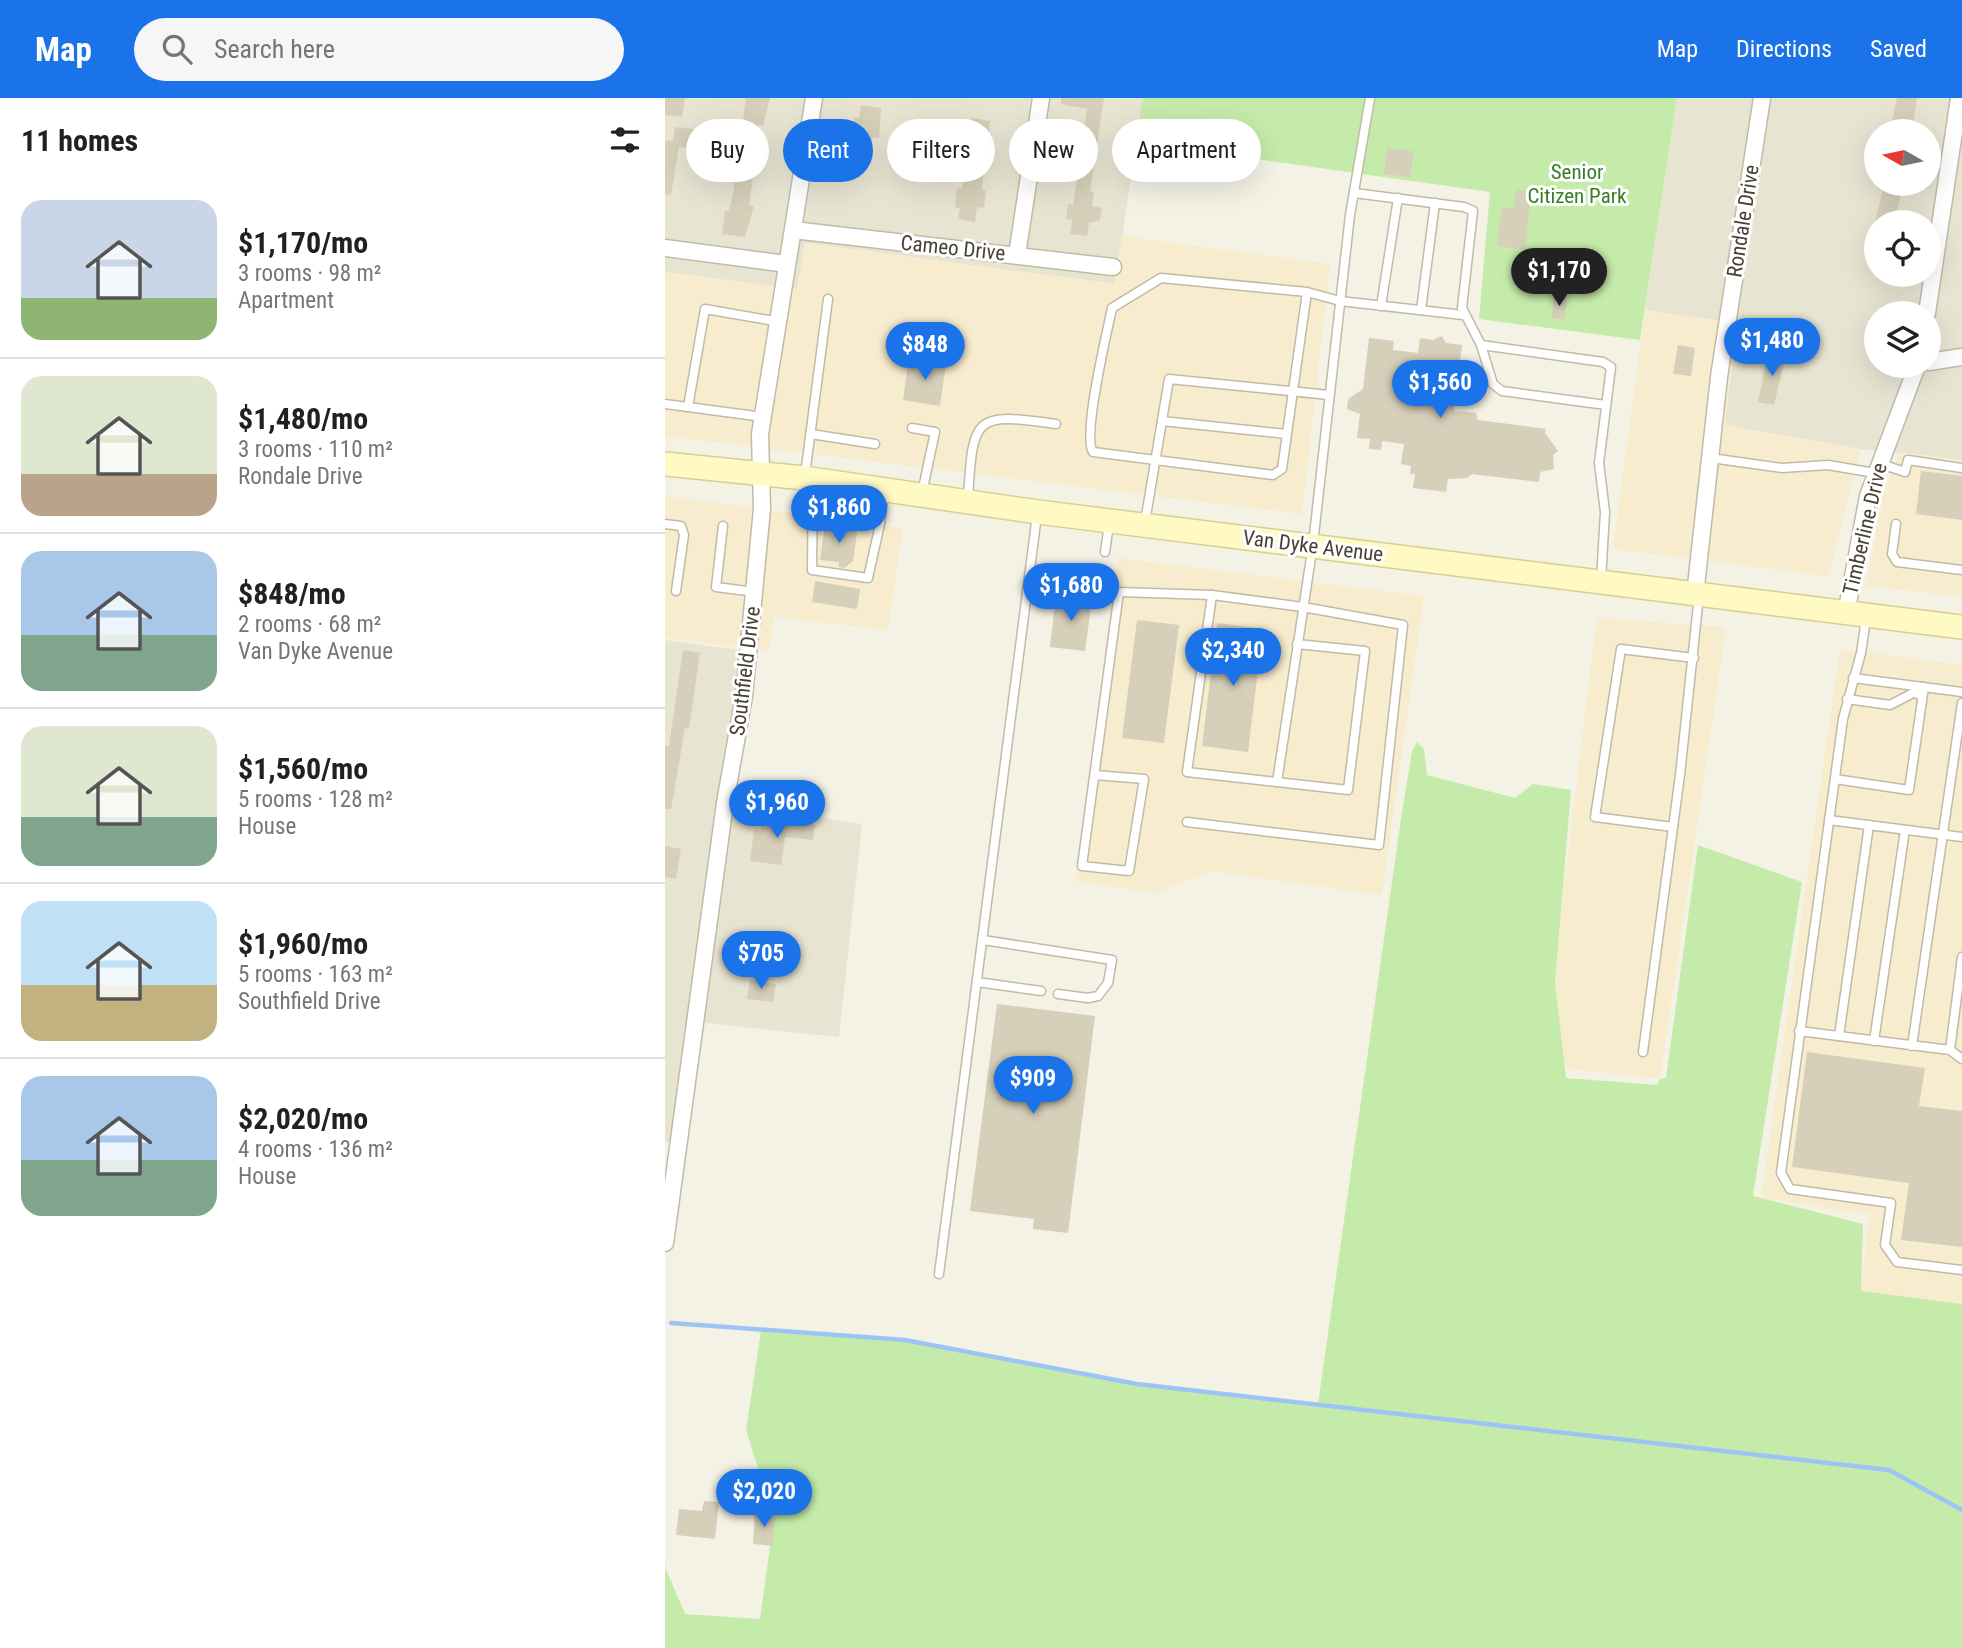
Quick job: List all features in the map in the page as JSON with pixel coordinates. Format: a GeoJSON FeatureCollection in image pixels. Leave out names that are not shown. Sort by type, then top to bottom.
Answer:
{"type":"FeatureCollection","features":[{"type":"Feature","properties":{"kind":"main road","name":"Van Dyke Avenue"},"geometry":{"type":"LineString","coordinates":[[665,464],[809,479],[1038,512],[1313,544],[1601,583],[1962,627]]}},
{"type":"Feature","properties":{"kind":"street","name":"Southfield Drive"},"geometry":{"type":"LineString","coordinates":[[665,1243],[725,803],[744,696],[762,509],[760,473],[763,417],[814,98]]}},
{"type":"Feature","properties":{"kind":"street"},"geometry":{"type":"LineString","coordinates":[[1017,255],[1041,98]]}},
{"type":"Feature","properties":{"kind":"street","name":"Rondale Drive"},"geometry":{"type":"LineString","coordinates":[[1697,595],[1719,377],[1762,98]]}},
{"type":"Feature","properties":{"kind":"street"},"geometry":{"type":"LineString","coordinates":[[1929,301],[1959,98]]}},
{"type":"Feature","properties":{"kind":"street","name":"Cameo Drive"},"geometry":{"type":"LineString","coordinates":[[793,230],[1113,267]]}},
{"type":"Feature","properties":{"kind":"street"},"geometry":{"type":"LineString","coordinates":[[665,248],[787,264]]}},
{"type":"Feature","properties":{"kind":"street"},"geometry":{"type":"LineString","coordinates":[[1941,360],[1962,357]]}},
{"type":"Feature","properties":{"kind":"street","name":"Timberline Drive"},"geometry":{"type":"LineString","coordinates":[[1856,615],[1861,528],[1877,468],[1912,378]]}},
{"type":"Feature","properties":{"kind":"lane"},"geometry":{"type":"LineString","coordinates":[[1277,782],[1313,544],[1340,301],[1370,98]]}},
{"type":"Feature","properties":{"kind":"lane"},"geometry":{"type":"LineString","coordinates":[[1354,193],[1435,203],[1473,211],[1463,315],[1481,345],[1493,384],[1502,391],[1606,405]]}},
{"type":"Feature","properties":{"kind":"lane"},"geometry":{"type":"LineString","coordinates":[[1381,306],[1398,198]]}},
{"type":"Feature","properties":{"kind":"lane"},"geometry":{"type":"LineString","coordinates":[[1420,310],[1435,203]]}},
{"type":"Feature","properties":{"kind":"lane"},"geometry":{"type":"LineString","coordinates":[[1307,292],[1282,469],[1273,475],[1093,452],[1089,445],[1112,307],[1161,278],[1307,292],[1340,301],[1463,315]]}},
{"type":"Feature","properties":{"kind":"lane"},"geometry":{"type":"LineString","coordinates":[[828,299],[811,434],[809,479],[812,570],[868,578],[880,524],[884,489]]}},
{"type":"Feature","properties":{"kind":"lane"},"geometry":{"type":"LineString","coordinates":[[688,407],[705,309],[780,322]]}},
{"type":"Feature","properties":{"kind":"lane"},"geometry":{"type":"LineString","coordinates":[[1481,345],[1603,362],[1611,368],[1599,463],[1605,512],[1601,583]]}},
{"type":"Feature","properties":{"kind":"lane"},"geometry":{"type":"LineString","coordinates":[[1145,525],[1169,379],[1329,395]]}},
{"type":"Feature","properties":{"kind":"lane"},"geometry":{"type":"LineString","coordinates":[[665,404],[763,417]]}},
{"type":"Feature","properties":{"kind":"lane"},"geometry":{"type":"LineString","coordinates":[[968,501],[971,450],[974,439],[987,423],[1007,417],[1056,424]]}},
{"type":"Feature","properties":{"kind":"lane"},"geometry":{"type":"LineString","coordinates":[[1162,421],[1286,435]]}},
{"type":"Feature","properties":{"kind":"lane"},"geometry":{"type":"LineString","coordinates":[[912,428],[935,432],[922,494]]}},
{"type":"Feature","properties":{"kind":"lane"},"geometry":{"type":"LineString","coordinates":[[811,434],[875,444]]}},
{"type":"Feature","properties":{"kind":"lane"},"geometry":{"type":"LineString","coordinates":[[1711,458],[1782,468],[1828,465],[1905,472],[1907,460],[1962,468]]}},
{"type":"Feature","properties":{"kind":"lane"},"geometry":{"type":"LineString","coordinates":[[939,1274],[1038,512]]}},
{"type":"Feature","properties":{"kind":"lane"},"geometry":{"type":"LineString","coordinates":[[1105,552],[1109,521]]}},
{"type":"Feature","properties":{"kind":"lane"},"geometry":{"type":"LineString","coordinates":[[665,524],[681,526],[684,534],[676,591]]}},
{"type":"Feature","properties":{"kind":"lane"},"geometry":{"type":"LineString","coordinates":[[1896,524],[1892,554],[1897,562],[1962,570]]}},
{"type":"Feature","properties":{"kind":"lane"},"geometry":{"type":"LineString","coordinates":[[723,526],[716,587],[755,592]]}},
{"type":"Feature","properties":{"kind":"lane"},"geometry":{"type":"LineString","coordinates":[[1095,775],[1144,779],[1129,872],[1082,866],[1119,592],[1212,595],[1303,607],[1403,625],[1379,845],[1187,822]]}},
{"type":"Feature","properties":{"kind":"lane"},"geometry":{"type":"LineString","coordinates":[[1212,595],[1187,772],[1348,790],[1365,651],[1297,643]]}},
{"type":"Feature","properties":{"kind":"lane"},"geometry":{"type":"LineString","coordinates":[[1643,1052],[1694,657],[1697,595]]}},
{"type":"Feature","properties":{"kind":"lane"},"geometry":{"type":"LineString","coordinates":[[1856,615],[1861,653],[1847,699],[1781,1173],[1790,1189],[1891,1203],[1885,1245],[1897,1262],[1962,1270]]}},
{"type":"Feature","properties":{"kind":"lane"},"geometry":{"type":"LineString","coordinates":[[1673,827],[1595,817],[1621,649],[1694,657]]}},
{"type":"Feature","properties":{"kind":"lane"},"geometry":{"type":"LineString","coordinates":[[1853,678],[1962,692]]}},
{"type":"Feature","properties":{"kind":"lane"},"geometry":{"type":"LineString","coordinates":[[1835,779],[1909,790],[1924,687]]}},
{"type":"Feature","properties":{"kind":"lane"},"geometry":{"type":"LineString","coordinates":[[1847,699],[1889,705],[1915,692],[1922,697]]}},
{"type":"Feature","properties":{"kind":"lane"},"geometry":{"type":"LineString","coordinates":[[1912,1045],[1962,703]]}},
{"type":"Feature","properties":{"kind":"lane"},"geometry":{"type":"LineString","coordinates":[[1829,820],[1962,837]]}},
{"type":"Feature","properties":{"kind":"lane"},"geometry":{"type":"LineString","coordinates":[[1839,1036],[1869,825]]}},
{"type":"Feature","properties":{"kind":"lane"},"geometry":{"type":"LineString","coordinates":[[1874,1041],[1905,830]]}},
{"type":"Feature","properties":{"kind":"lane"},"geometry":{"type":"LineString","coordinates":[[983,940],[1112,960],[1108,983],[1098,996],[1087,998],[1058,993]]}},
{"type":"Feature","properties":{"kind":"lane"},"geometry":{"type":"LineString","coordinates":[[1950,1050],[1962,957]]}},
{"type":"Feature","properties":{"kind":"lane"},"geometry":{"type":"LineString","coordinates":[[977,982],[1041,991]]}},
{"type":"Feature","properties":{"kind":"lane"},"geometry":{"type":"LineString","coordinates":[[1799,1031],[1950,1050],[1962,1059]]}},
{"type":"Feature","properties":{"kind":"shaded area"},"geometry":{"type":"Polygon","coordinates":[[[665,98],[1143,98],[1140,119],[1112,119],[1112,182],[1130,182],[1115,284],[806,243],[797,289],[665,272],[665,98]]]}},
{"type":"Feature","properties":{"kind":"shaded area"},"geometry":{"type":"Polygon","coordinates":[[[1677,98],[1962,98],[1962,460],[1860,449],[1725,425],[1645,310],[1677,98]]]}},
{"type":"Feature","properties":{"kind":"shaded area"},"geometry":{"type":"Polygon","coordinates":[[[1122,236],[1330,264],[1302,514],[665,436],[665,272],[797,289],[805,243],[1114,284],[1122,236]]]}},
{"type":"Feature","properties":{"kind":"shaded area"},"geometry":{"type":"Polygon","coordinates":[[[1645,310],[1737,323],[1725,425],[1860,449],[1828,576],[1613,549],[1645,310]]]}},
{"type":"Feature","properties":{"kind":"shaded area"},"geometry":{"type":"Polygon","coordinates":[[[1900,452],[1962,460],[1962,597],[1866,586],[1883,495],[1900,452]]]}},
{"type":"Feature","properties":{"kind":"shaded area"},"geometry":{"type":"Polygon","coordinates":[[[665,496],[903,528],[888,630],[774,617],[769,651],[665,638],[665,496]]]}},
{"type":"Feature","properties":{"kind":"shaded area"},"geometry":{"type":"Polygon","coordinates":[[[1117,558],[1424,596],[1382,895],[1211,871],[1156,893],[1076,882],[1117,558]]]}},
{"type":"Feature","properties":{"kind":"shaded area"},"geometry":{"type":"Polygon","coordinates":[[[1597,618],[1726,627],[1660,1079],[1542,1066],[1597,618]]]}},
{"type":"Feature","properties":{"kind":"shaded area"},"geometry":{"type":"Polygon","coordinates":[[[665,640],[748,651],[725,803],[862,824],[839,1037],[695,1022],[679,1144],[665,1142],[665,640]]]}},
{"type":"Feature","properties":{"kind":"shaded area"},"geometry":{"type":"Polygon","coordinates":[[[1840,649],[1962,665],[1962,1304],[1861,1291],[1869,1214],[1761,1198],[1840,649]]]}},
{"type":"Feature","properties":{"kind":"green space","name":"Senior Citizen Park"},"geometry":{"type":"Polygon","coordinates":[[[1143,98],[1677,98],[1640,340],[1479,319],[1490,192],[1261,160],[1261,119],[1140,119],[1143,98]]]}},
{"type":"Feature","properties":{"kind":"green space"},"geometry":{"type":"Polygon","coordinates":[[[1417,742],[1424,749],[1427,775],[1515,798],[1533,784],[1571,790],[1555,982],[1566,1078],[1657,1085],[1660,1079],[1666,1078],[1698,845],[1802,882],[1753,1196],[1863,1224],[1861,1291],[1962,1304],[1962,1648],[665,1648],[665,1567],[685,1614],[760,1619],[774,1519],[746,1430],[761,1331],[905,1340],[1137,1384],[1318,1404],[1401,819],[1412,751],[1417,742]]]}},
{"type":"Feature","properties":{"kind":"building"},"geometry":{"type":"Polygon","coordinates":[[[665,98],[685,98],[682,117],[665,115],[665,98]]]}},
{"type":"Feature","properties":{"kind":"building"},"geometry":{"type":"Polygon","coordinates":[[[746,98],[770,98],[765,119],[743,119],[746,98]]]}},
{"type":"Feature","properties":{"kind":"building"},"geometry":{"type":"Polygon","coordinates":[[[1061,98],[1104,98],[1098,138],[1098,119],[1085,119],[1087,109],[1061,104],[1061,98]]]}},
{"type":"Feature","properties":{"kind":"building"},"geometry":{"type":"Polygon","coordinates":[[[1897,98],[1917,98],[1914,119],[1892,119],[1897,98]]]}},
{"type":"Feature","properties":{"kind":"building"},"geometry":{"type":"Polygon","coordinates":[[[861,105],[881,108],[879,138],[873,137],[873,119],[854,119],[859,118],[861,105]]]}},
{"type":"Feature","properties":{"kind":"building"},"geometry":{"type":"Polygon","coordinates":[[[675,127],[686,128],[686,148],[679,147],[671,195],[665,194],[665,140],[673,141],[675,127]]]}},
{"type":"Feature","properties":{"kind":"building"},"geometry":{"type":"Polygon","coordinates":[[[1387,148],[1413,151],[1411,177],[1384,174],[1387,148]]]}},
{"type":"Feature","properties":{"kind":"building"},"geometry":{"type":"Polygon","coordinates":[[[735,182],[752,182],[749,205],[754,206],[745,237],[722,234],[725,211],[729,211],[735,182]]]}},
{"type":"Feature","properties":{"kind":"building"},"geometry":{"type":"Polygon","coordinates":[[[963,182],[983,182],[982,190],[986,191],[984,208],[977,207],[975,222],[958,219],[960,208],[955,207],[957,188],[962,189],[963,182]]]}},
{"type":"Feature","properties":{"kind":"building"},"geometry":{"type":"Polygon","coordinates":[[[1076,182],[1091,182],[1090,192],[1094,192],[1092,206],[1102,208],[1100,220],[1089,223],[1087,236],[1070,234],[1072,220],[1066,219],[1068,204],[1073,205],[1076,182]]]}},
{"type":"Feature","properties":{"kind":"building"},"geometry":{"type":"Polygon","coordinates":[[[1516,190],[1531,192],[1525,250],[1497,246],[1502,207],[1514,208],[1516,190]]]}},
{"type":"Feature","properties":{"kind":"building"},"geometry":{"type":"Polygon","coordinates":[[[1881,196],[1901,196],[1897,210],[1878,210],[1881,196]]]}},
{"type":"Feature","properties":{"kind":"building"},"geometry":{"type":"Polygon","coordinates":[[[1555,295],[1567,297],[1564,320],[1551,318],[1555,295]]]}},
{"type":"Feature","properties":{"kind":"building"},"geometry":{"type":"Polygon","coordinates":[[[1442,336],[1446,343],[1462,345],[1454,411],[1476,413],[1478,420],[1546,429],[1545,433],[1558,451],[1553,455],[1554,469],[1540,472],[1539,482],[1472,474],[1467,478],[1448,479],[1446,492],[1413,488],[1415,474],[1410,474],[1411,466],[1401,464],[1404,444],[1382,441],[1381,450],[1369,449],[1370,439],[1357,438],[1360,414],[1347,409],[1348,399],[1363,389],[1369,338],[1394,341],[1393,350],[1418,353],[1420,338],[1433,340],[1442,336]]]}},
{"type":"Feature","properties":{"kind":"building"},"geometry":{"type":"Polygon","coordinates":[[[1678,345],[1695,348],[1691,376],[1673,374],[1678,345]]]}},
{"type":"Feature","properties":{"kind":"building"},"geometry":{"type":"Polygon","coordinates":[[[1768,352],[1786,355],[1774,405],[1758,402],[1768,352]]]}},
{"type":"Feature","properties":{"kind":"building"},"geometry":{"type":"Polygon","coordinates":[[[909,357],[946,363],[940,406],[903,400],[909,357]]]}},
{"type":"Feature","properties":{"kind":"building"},"geometry":{"type":"Polygon","coordinates":[[[1921,471],[1962,476],[1962,520],[1916,514],[1921,471]]]}},
{"type":"Feature","properties":{"kind":"building"},"geometry":{"type":"Polygon","coordinates":[[[825,525],[854,529],[857,533],[853,561],[844,568],[839,567],[839,562],[820,560],[825,525]]]}},
{"type":"Feature","properties":{"kind":"building"},"geometry":{"type":"Polygon","coordinates":[[[815,581],[860,589],[857,609],[812,602],[815,581]]]}},
{"type":"Feature","properties":{"kind":"building"},"geometry":{"type":"Polygon","coordinates":[[[1056,595],[1092,599],[1085,651],[1050,647],[1056,595]]]}},
{"type":"Feature","properties":{"kind":"building"},"geometry":{"type":"Polygon","coordinates":[[[1137,620],[1179,625],[1164,743],[1122,738],[1137,620]]]}},
{"type":"Feature","properties":{"kind":"building"},"geometry":{"type":"Polygon","coordinates":[[[1217,623],[1263,629],[1248,752],[1202,746],[1217,623]]]}},
{"type":"Feature","properties":{"kind":"building"},"geometry":{"type":"Polygon","coordinates":[[[683,650],[700,653],[689,729],[685,728],[671,809],[665,809],[665,746],[669,746],[683,650]]]}},
{"type":"Feature","properties":{"kind":"building"},"geometry":{"type":"Polygon","coordinates":[[[762,820],[815,824],[813,840],[785,837],[781,865],[750,861],[754,830],[761,830],[762,820]]]}},
{"type":"Feature","properties":{"kind":"building"},"geometry":{"type":"Polygon","coordinates":[[[665,846],[681,849],[676,879],[665,877],[665,846]]]}},
{"type":"Feature","properties":{"kind":"building"},"geometry":{"type":"Polygon","coordinates":[[[750,980],[776,984],[773,1002],[747,999],[750,980]]]}},
{"type":"Feature","properties":{"kind":"building"},"geometry":{"type":"Polygon","coordinates":[[[997,1004],[1095,1016],[1068,1233],[1033,1229],[1034,1219],[970,1211],[997,1004]]]}},
{"type":"Feature","properties":{"kind":"building"},"geometry":{"type":"Polygon","coordinates":[[[1807,1052],[1925,1068],[1919,1106],[1962,1111],[1962,1247],[1901,1240],[1909,1183],[1792,1167],[1807,1052]]]}},
{"type":"Feature","properties":{"kind":"building"},"geometry":{"type":"Polygon","coordinates":[[[704,1501],[719,1502],[715,1539],[676,1535],[679,1509],[702,1511],[704,1501]]]}},
{"type":"Feature","properties":{"kind":"building"},"geometry":{"type":"Polygon","coordinates":[[[755,1512],[775,1514],[773,1546],[753,1544],[755,1512]]]}},
{"type":"Feature","properties":{"kind":"waterway"},"geometry":{"type":"LineString","coordinates":[[671,1323],[905,1340],[1137,1384],[1889,1470],[1962,1510]]}}]}
